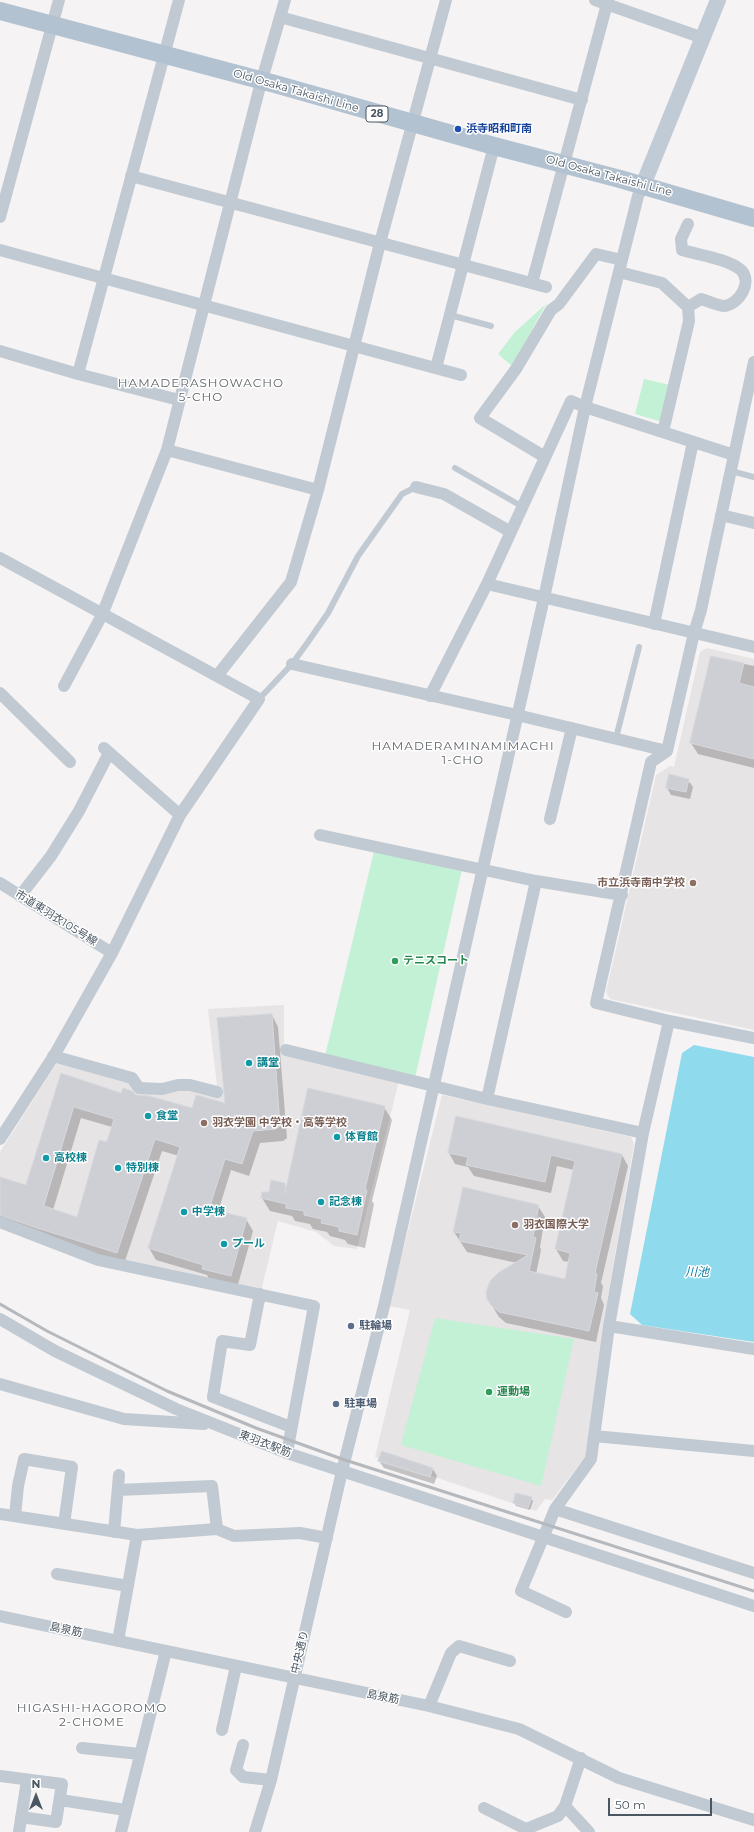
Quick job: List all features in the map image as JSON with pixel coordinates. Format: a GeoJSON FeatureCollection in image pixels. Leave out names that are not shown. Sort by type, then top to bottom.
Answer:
{"type":"FeatureCollection","features":[{"type":"Feature","properties":{"kind":"main road","name":"Old Osaka Takaishi Line"},"geometry":{"type":"LineString","coordinates":[[0,11],[262,81],[412,124],[643,185],[754,218]]}},
{"type":"Feature","properties":{"kind":"street"},"geometry":{"type":"LineString","coordinates":[[0,217],[59,0]]}},
{"type":"Feature","properties":{"kind":"street"},"geometry":{"type":"LineString","coordinates":[[78,374],[179,0]]}},
{"type":"Feature","properties":{"kind":"street"},"geometry":{"type":"LineString","coordinates":[[64,686],[102,615],[167,450],[262,81],[285,0]]}},
{"type":"Feature","properties":{"kind":"street"},"geometry":{"type":"LineString","coordinates":[[217,676],[291,582],[318,490],[380,243],[446,0]]}},
{"type":"Feature","properties":{"kind":"street"},"geometry":{"type":"LineString","coordinates":[[595,0],[608,2],[702,38]]}},
{"type":"Feature","properties":{"kind":"street"},"geometry":{"type":"LineString","coordinates":[[643,185],[718,0]]}},
{"type":"Feature","properties":{"kind":"street"},"geometry":{"type":"LineString","coordinates":[[532,283],[608,2]]}},
{"type":"Feature","properties":{"kind":"street"},"geometry":{"type":"LineString","coordinates":[[280,17],[582,100]]}},
{"type":"Feature","properties":{"kind":"street"},"geometry":{"type":"LineString","coordinates":[[436,368],[494,146]]}},
{"type":"Feature","properties":{"kind":"street"},"geometry":{"type":"LineString","coordinates":[[132,176],[546,287]]}},
{"type":"Feature","properties":{"kind":"street","name":"中央通り"},"geometry":{"type":"LineString","coordinates":[[255,1832],[271,1780],[342,1471],[384,1306],[432,1085],[544,598],[585,407],[638,196],[643,185]]}},
{"type":"Feature","properties":{"kind":"street"},"geometry":{"type":"LineString","coordinates":[[688,224],[682,239],[682,250],[734,264],[743,272],[746,283],[742,293],[735,303],[724,306],[701,299],[688,307]]}},
{"type":"Feature","properties":{"kind":"street"},"geometry":{"type":"LineString","coordinates":[[0,250],[461,375]]}},
{"type":"Feature","properties":{"kind":"street"},"geometry":{"type":"LineString","coordinates":[[546,457],[480,418],[516,369],[551,310],[559,304],[596,254],[622,260]]}},
{"type":"Feature","properties":{"kind":"street"},"geometry":{"type":"LineString","coordinates":[[619,272],[662,283],[688,307],[689,321],[663,432]]}},
{"type":"Feature","properties":{"kind":"street"},"geometry":{"type":"LineString","coordinates":[[0,351],[78,374],[179,400]]}},
{"type":"Feature","properties":{"kind":"street"},"geometry":{"type":"LineString","coordinates":[[754,362],[701,610],[694,633],[667,751],[651,762],[622,895],[596,1003],[669,1021],[754,1038]]}},
{"type":"Feature","properties":{"kind":"street"},"geometry":{"type":"LineString","coordinates":[[430,696],[487,584],[571,401],[585,407],[734,455]]}},
{"type":"Feature","properties":{"kind":"street"},"geometry":{"type":"LineString","coordinates":[[654,624],[693,442]]}},
{"type":"Feature","properties":{"kind":"street"},"geometry":{"type":"LineString","coordinates":[[167,450],[318,490]]}},
{"type":"Feature","properties":{"kind":"street"},"geometry":{"type":"LineString","coordinates":[[416,487],[444,494],[511,532]]}},
{"type":"Feature","properties":{"kind":"street"},"geometry":{"type":"LineString","coordinates":[[721,515],[754,523]]}},
{"type":"Feature","properties":{"kind":"street"},"geometry":{"type":"LineString","coordinates":[[0,558],[102,615],[259,699],[180,815],[112,953],[53,1056],[0,1139]]}},
{"type":"Feature","properties":{"kind":"street"},"geometry":{"type":"LineString","coordinates":[[487,584],[754,647]]}},
{"type":"Feature","properties":{"kind":"street"},"geometry":{"type":"LineString","coordinates":[[292,664],[667,751]]}},
{"type":"Feature","properties":{"kind":"street"},"geometry":{"type":"LineString","coordinates":[[0,693],[70,762]]}},
{"type":"Feature","properties":{"kind":"street"},"geometry":{"type":"LineString","coordinates":[[550,819],[572,728]]}},
{"type":"Feature","properties":{"kind":"street"},"geometry":{"type":"LineString","coordinates":[[20,896],[51,856],[79,810],[106,750],[180,815]]}},
{"type":"Feature","properties":{"kind":"street"},"geometry":{"type":"LineString","coordinates":[[320,835],[536,881],[622,895]]}},
{"type":"Feature","properties":{"kind":"street"},"geometry":{"type":"LineString","coordinates":[[487,1098],[536,881]]}},
{"type":"Feature","properties":{"kind":"street","name":"市道東羽衣105号線"},"geometry":{"type":"LineString","coordinates":[[0,883],[112,953]]}},
{"type":"Feature","properties":{"kind":"street"},"geometry":{"type":"LineString","coordinates":[[566,1612],[521,1591],[555,1509],[591,1459],[609,1326],[643,1132],[669,1021]]}},
{"type":"Feature","properties":{"kind":"street"},"geometry":{"type":"LineString","coordinates":[[286,1050],[487,1098],[643,1132]]}},
{"type":"Feature","properties":{"kind":"street"},"geometry":{"type":"LineString","coordinates":[[53,1056],[132,1078],[139,1088],[162,1089],[178,1085],[190,1085],[217,1092]]}},
{"type":"Feature","properties":{"kind":"street"},"geometry":{"type":"LineString","coordinates":[[0,1222],[98,1260],[314,1306],[287,1453]]}},
{"type":"Feature","properties":{"kind":"street"},"geometry":{"type":"LineString","coordinates":[[260,1294],[250,1345],[222,1341],[213,1397],[291,1427]]}},
{"type":"Feature","properties":{"kind":"street","name":"東羽衣駅筋"},"geometry":{"type":"LineString","coordinates":[[0,1319],[62,1354],[176,1409],[287,1453],[754,1606]]}},
{"type":"Feature","properties":{"kind":"street"},"geometry":{"type":"LineString","coordinates":[[609,1326],[754,1349]]}},
{"type":"Feature","properties":{"kind":"street"},"geometry":{"type":"LineString","coordinates":[[0,1384],[124,1419],[216,1425]]}},
{"type":"Feature","properties":{"kind":"street"},"geometry":{"type":"LineString","coordinates":[[594,1436],[754,1451]]}},
{"type":"Feature","properties":{"kind":"street"},"geometry":{"type":"LineString","coordinates":[[15,1516],[18,1486],[24,1459],[72,1468],[64,1524]]}},
{"type":"Feature","properties":{"kind":"street"},"geometry":{"type":"LineString","coordinates":[[114,1532],[119,1475]]}},
{"type":"Feature","properties":{"kind":"street"},"geometry":{"type":"LineString","coordinates":[[118,1490],[212,1486],[217,1529]]}},
{"type":"Feature","properties":{"kind":"street"},"geometry":{"type":"LineString","coordinates":[[555,1509],[754,1574]]}},
{"type":"Feature","properties":{"kind":"street"},"geometry":{"type":"LineString","coordinates":[[0,1514],[137,1535],[217,1529],[234,1536],[300,1533],[327,1538]]}},
{"type":"Feature","properties":{"kind":"street"},"geometry":{"type":"LineString","coordinates":[[118,1641],[137,1535]]}},
{"type":"Feature","properties":{"kind":"street"},"geometry":{"type":"LineString","coordinates":[[57,1574],[128,1586]]}},
{"type":"Feature","properties":{"kind":"street","name":"島泉筋"},"geometry":{"type":"LineString","coordinates":[[0,1616],[293,1679],[429,1706],[519,1729],[581,1758],[619,1778],[754,1820]]}},
{"type":"Feature","properties":{"kind":"street"},"geometry":{"type":"LineString","coordinates":[[429,1706],[451,1653],[459,1646],[510,1661]]}},
{"type":"Feature","properties":{"kind":"street"},"geometry":{"type":"LineString","coordinates":[[121,1832],[166,1651]]}},
{"type":"Feature","properties":{"kind":"street"},"geometry":{"type":"LineString","coordinates":[[222,1730],[236,1666]]}},
{"type":"Feature","properties":{"kind":"street"},"geometry":{"type":"LineString","coordinates":[[243,1745],[236,1770],[243,1777],[271,1780]]}},
{"type":"Feature","properties":{"kind":"street"},"geometry":{"type":"LineString","coordinates":[[82,1748],[140,1754]]}},
{"type":"Feature","properties":{"kind":"street"},"geometry":{"type":"LineString","coordinates":[[484,1808],[526,1830],[558,1816],[565,1806],[581,1758]]}},
{"type":"Feature","properties":{"kind":"street"},"geometry":{"type":"LineString","coordinates":[[0,1776],[62,1784],[56,1822],[21,1817]]}},
{"type":"Feature","properties":{"kind":"street"},"geometry":{"type":"LineString","coordinates":[[19,1832],[27,1780]]}},
{"type":"Feature","properties":{"kind":"street"},"geometry":{"type":"LineString","coordinates":[[60,1800],[126,1810]]}},
{"type":"Feature","properties":{"kind":"street"},"geometry":{"type":"LineString","coordinates":[[565,1806],[589,1832]]}},
{"type":"Feature","properties":{"kind":"lane"},"geometry":{"type":"LineString","coordinates":[[450,315],[491,326]]}},
{"type":"Feature","properties":{"kind":"lane"},"geometry":{"type":"LineString","coordinates":[[455,468],[523,506]]}},
{"type":"Feature","properties":{"kind":"lane"},"geometry":{"type":"LineString","coordinates":[[731,471],[754,477]]}},
{"type":"Feature","properties":{"kind":"lane"},"geometry":{"type":"LineString","coordinates":[[259,699],[292,664],[328,613],[358,556],[397,500],[402,494],[416,487]]}},
{"type":"Feature","properties":{"kind":"lane"},"geometry":{"type":"LineString","coordinates":[[616,738],[639,647]]}},
{"type":"Feature","properties":{"kind":"shaded area","name":"市立浜寺南中学校"},"geometry":{"type":"Polygon","coordinates":[[[707,648],[754,659],[754,1030],[610,999],[606,992],[656,775],[670,766],[674,767],[700,652],[707,648]]]}},
{"type":"Feature","properties":{"kind":"shaded area","name":"羽衣学園 中学校・高等学校"},"geometry":{"type":"Polygon","coordinates":[[[284,1005],[284,1052],[399,1081],[357,1249],[334,1246],[316,1232],[278,1221],[261,1291],[109,1260],[0,1219],[0,1152],[58,1061],[130,1079],[138,1090],[179,1086],[218,1094],[208,1009],[284,1005]]]}},
{"type":"Feature","properties":{"kind":"shaded area","name":"羽衣国際大学"},"geometry":{"type":"Polygon","coordinates":[[[442,1095],[631,1137],[634,1144],[602,1331],[586,1456],[552,1500],[545,1499],[536,1511],[375,1457],[410,1310],[389,1306],[442,1095]]]}},
{"type":"Feature","properties":{"kind":"green space"},"geometry":{"type":"Polygon","coordinates":[[[546,304],[512,366],[498,354],[515,332],[546,304]]]}},
{"type":"Feature","properties":{"kind":"green space"},"geometry":{"type":"Polygon","coordinates":[[[644,379],[670,385],[659,421],[635,414],[644,379]]]}},
{"type":"Feature","properties":{"kind":"green space","name":"テニスコート"},"geometry":{"type":"Polygon","coordinates":[[[375,847],[463,865],[415,1078],[325,1056],[375,847]]]}},
{"type":"Feature","properties":{"kind":"green space","name":"運動場"},"geometry":{"type":"Polygon","coordinates":[[[435,1318],[574,1339],[541,1486],[401,1445],[435,1318]]]}},
{"type":"Feature","properties":{"kind":"water","name":"川池"},"geometry":{"type":"Polygon","coordinates":[[[694,1045],[754,1057],[754,1342],[642,1325],[630,1314],[682,1053],[694,1045]]]}},
{"type":"Feature","properties":{"kind":"building"},"geometry":{"type":"Polygon","coordinates":[[[711,656],[744,663],[739,683],[754,687],[754,759],[690,743],[711,656]]]}},
{"type":"Feature","properties":{"kind":"building"},"geometry":{"type":"Polygon","coordinates":[[[669,774],[689,779],[686,792],[666,788],[669,774]]]}},
{"type":"Feature","properties":{"kind":"building"},"geometry":{"type":"Polygon","coordinates":[[[272,1014],[280,1126],[276,1129],[253,1131],[242,1164],[225,1159],[209,1209],[247,1218],[231,1276],[202,1269],[203,1265],[148,1248],[180,1147],[155,1139],[117,1253],[0,1215],[0,1177],[26,1185],[61,1073],[121,1093],[123,1088],[132,1091],[136,1095],[149,1096],[192,1108],[196,1095],[225,1103],[217,1018],[272,1014]],[[74,1107],[44,1206],[77,1217],[99,1140],[107,1142],[114,1119],[74,1107]]]}},
{"type":"Feature","properties":{"kind":"building","name":"体育館"},"geometry":{"type":"Polygon","coordinates":[[[308,1088],[385,1106],[365,1189],[367,1190],[357,1235],[339,1231],[339,1227],[321,1223],[322,1219],[304,1215],[304,1211],[286,1208],[286,1204],[261,1198],[262,1192],[269,1192],[271,1180],[285,1183],[285,1193],[308,1088]]]}},
{"type":"Feature","properties":{"kind":"building"},"geometry":{"type":"Polygon","coordinates":[[[456,1116],[622,1154],[595,1273],[597,1274],[594,1292],[598,1293],[589,1331],[499,1312],[487,1299],[486,1292],[490,1281],[498,1273],[528,1255],[459,1241],[461,1233],[453,1232],[463,1187],[539,1205],[533,1237],[536,1238],[529,1271],[565,1279],[570,1253],[555,1249],[575,1161],[551,1155],[545,1182],[466,1165],[468,1157],[448,1153],[456,1116]]]}},
{"type":"Feature","properties":{"kind":"building"},"geometry":{"type":"Polygon","coordinates":[[[382,1451],[433,1468],[430,1477],[378,1461],[382,1451]]]}},
{"type":"Feature","properties":{"kind":"building"},"geometry":{"type":"Polygon","coordinates":[[[516,1493],[532,1497],[528,1508],[513,1503],[516,1493]]]}},
{"type":"Feature","properties":{"kind":"railway"},"geometry":{"type":"LineString","coordinates":[[0,1304],[47,1331],[167,1391],[256,1428],[342,1459],[754,1591]]}},
{"type":"Feature","properties":{"kind":"place","name":"浜寺昭和町南"},"geometry":{"type":"Point","coordinates":[458,129]}},
{"type":"Feature","properties":{"kind":"place","name":"市立浜寺南中学校"},"geometry":{"type":"Point","coordinates":[693,883]}},
{"type":"Feature","properties":{"kind":"place","name":"テニスコート"},"geometry":{"type":"Point","coordinates":[395,961]}},
{"type":"Feature","properties":{"kind":"place","name":"講堂"},"geometry":{"type":"Point","coordinates":[249,1063]}},
{"type":"Feature","properties":{"kind":"place","name":"食堂"},"geometry":{"type":"Point","coordinates":[148,1116]}},
{"type":"Feature","properties":{"kind":"place","name":"羽衣学園 中学校・高等学校"},"geometry":{"type":"Point","coordinates":[204,1123]}},
{"type":"Feature","properties":{"kind":"place","name":"体育館"},"geometry":{"type":"Point","coordinates":[337,1137]}},
{"type":"Feature","properties":{"kind":"place","name":"高校棟"},"geometry":{"type":"Point","coordinates":[46,1158]}},
{"type":"Feature","properties":{"kind":"place","name":"特別棟"},"geometry":{"type":"Point","coordinates":[118,1168]}},
{"type":"Feature","properties":{"kind":"place","name":"記念棟"},"geometry":{"type":"Point","coordinates":[321,1202]}},
{"type":"Feature","properties":{"kind":"place","name":"中学棟"},"geometry":{"type":"Point","coordinates":[184,1212]}},
{"type":"Feature","properties":{"kind":"place","name":"羽衣国際大学"},"geometry":{"type":"Point","coordinates":[515,1225]}},
{"type":"Feature","properties":{"kind":"place","name":"プール"},"geometry":{"type":"Point","coordinates":[224,1244]}},
{"type":"Feature","properties":{"kind":"place","name":"駐輪場"},"geometry":{"type":"Point","coordinates":[351,1326]}},
{"type":"Feature","properties":{"kind":"place","name":"運動場"},"geometry":{"type":"Point","coordinates":[489,1392]}},
{"type":"Feature","properties":{"kind":"place","name":"駐車場"},"geometry":{"type":"Point","coordinates":[336,1404]}},
{"type":"Feature","properties":{"kind":"district","name":"HAMADERASHOWACHO 5-CHO"},"geometry":{"type":"Point","coordinates":[201,390]}},
{"type":"Feature","properties":{"kind":"district","name":"HAMADERAMINAMIMACHI 1-CHO"},"geometry":{"type":"Point","coordinates":[463,753]}},
{"type":"Feature","properties":{"kind":"district","name":"HIGASHI-HAGOROMO 2-CHOME"},"geometry":{"type":"Point","coordinates":[92,1715]}}]}
